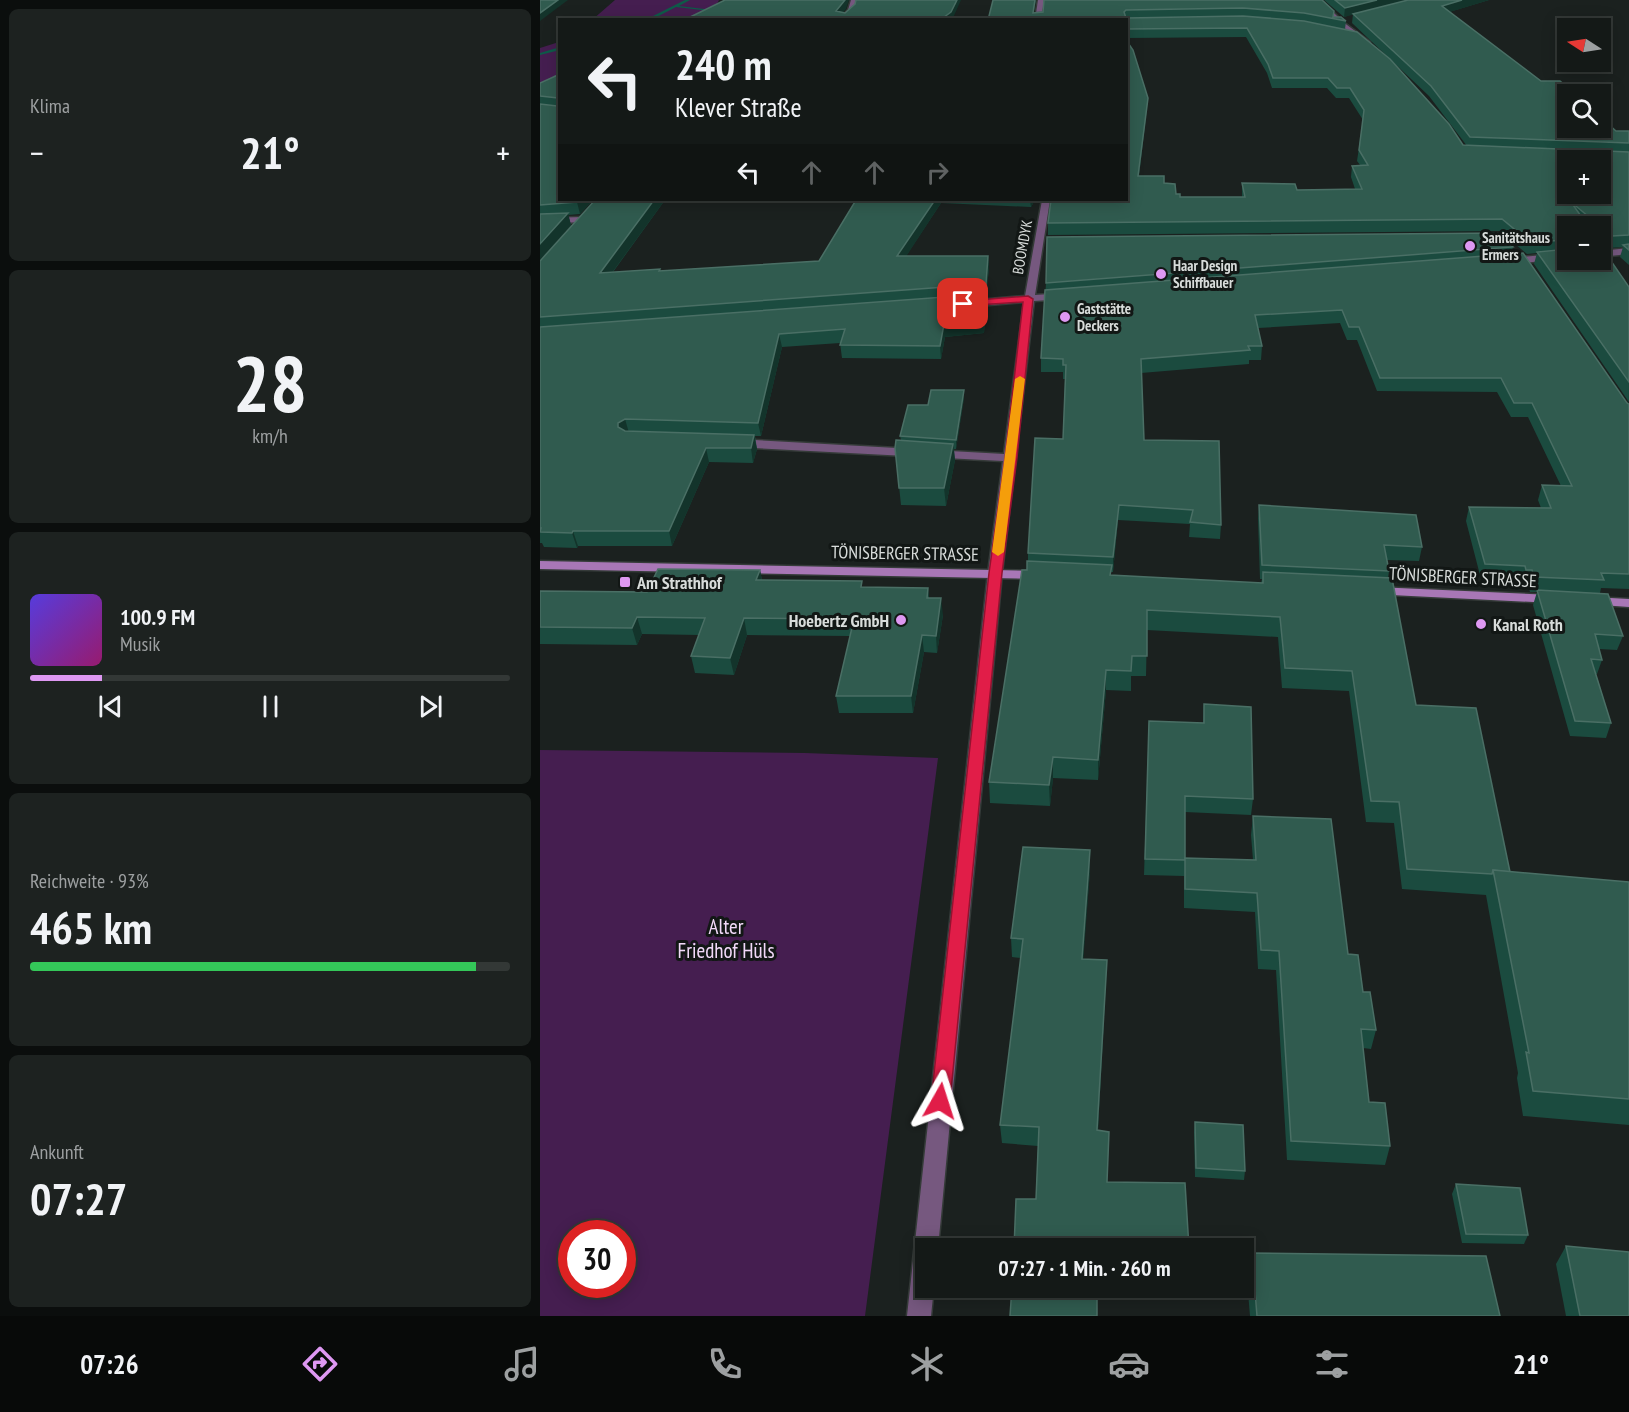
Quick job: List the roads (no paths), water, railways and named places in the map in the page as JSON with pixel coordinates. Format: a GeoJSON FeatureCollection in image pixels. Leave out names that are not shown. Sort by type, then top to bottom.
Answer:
{"type":"FeatureCollection","features":[{"type":"Feature","properties":{"kind":"street"},"geometry":{"type":"LineString","coordinates":[[844,18],[851,11],[854,0]]}},
{"type":"Feature","properties":{"kind":"street"},"geometry":{"type":"LineString","coordinates":[[1038,18],[1041,0]]}},
{"type":"Feature","properties":{"kind":"street"},"geometry":{"type":"LineString","coordinates":[[1318,0],[1341,23],[1377,52]]}},
{"type":"Feature","properties":{"kind":"street"},"geometry":{"type":"LineString","coordinates":[[1332,23],[1350,20]]}},
{"type":"Feature","properties":{"kind":"street"},"geometry":{"type":"LineString","coordinates":[[1342,34],[1362,38]]}},
{"type":"Feature","properties":{"kind":"street","name":"BOOMDYK"},"geometry":{"type":"LineString","coordinates":[[1028,299],[1046,201]]}},
{"type":"Feature","properties":{"kind":"street"},"geometry":{"type":"LineString","coordinates":[[540,221],[585,216],[575,227]]}},
{"type":"Feature","properties":{"kind":"street"},"geometry":{"type":"LineString","coordinates":[[1038,240],[1050,240]]}},
{"type":"Feature","properties":{"kind":"street"},"geometry":{"type":"LineString","coordinates":[[1611,253],[1629,251]]}},
{"type":"Feature","properties":{"kind":"street"},"geometry":{"type":"LineString","coordinates":[[1501,261],[1520,256],[1557,256]]}},
{"type":"Feature","properties":{"kind":"street"},"geometry":{"type":"LineString","coordinates":[[1520,256],[1531,269]]}},
{"type":"Feature","properties":{"kind":"street"},"geometry":{"type":"LineString","coordinates":[[958,304],[1076,295]]}},
{"type":"Feature","properties":{"kind":"street"},"geometry":{"type":"LineString","coordinates":[[919,1316],[995,573],[1011,458],[1028,299]]}},
{"type":"Feature","properties":{"kind":"street"},"geometry":{"type":"LineString","coordinates":[[723,443],[771,443],[1011,458]]}},
{"type":"Feature","properties":{"kind":"street","name":"TÖNISBERGER STRASSE"},"geometry":{"type":"LineString","coordinates":[[540,565],[1054,575]]}},
{"type":"Feature","properties":{"kind":"street","name":"TÖNISBERGER STRASSE"},"geometry":{"type":"LineString","coordinates":[[1359,590],[1629,603]]}},
{"type":"Feature","properties":{"kind":"waterway"},"geometry":{"type":"LineString","coordinates":[[651,18],[688,0]]}},
{"type":"Feature","properties":{"kind":"waterway"},"geometry":{"type":"LineString","coordinates":[[678,7],[719,11]]}},
{"type":"Feature","properties":{"kind":"waterway"},"geometry":{"type":"LineString","coordinates":[[540,54],[558,49]]}},
{"type":"Feature","properties":{"kind":"place","name":"Sanitätshaus Ermers"},"geometry":{"type":"Point","coordinates":[1470,246]}},
{"type":"Feature","properties":{"kind":"place","name":"Haar Design Schiffbauer"},"geometry":{"type":"Point","coordinates":[1161,274]}},
{"type":"Feature","properties":{"kind":"place","name":"Gaststätte Deckers"},"geometry":{"type":"Point","coordinates":[1065,317]}},
{"type":"Feature","properties":{"kind":"place","name":"Am Strathhof"},"geometry":{"type":"Point","coordinates":[625,582]}},
{"type":"Feature","properties":{"kind":"place","name":"Hoebertz GmbH"},"geometry":{"type":"Point","coordinates":[901,620]}},
{"type":"Feature","properties":{"kind":"place","name":"Kanal Roth"},"geometry":{"type":"Point","coordinates":[1481,624]}},
{"type":"Feature","properties":{"kind":"park label","name":"Alter Friedhof Hüls"},"geometry":{"type":"Point","coordinates":[726,938]}}]}
